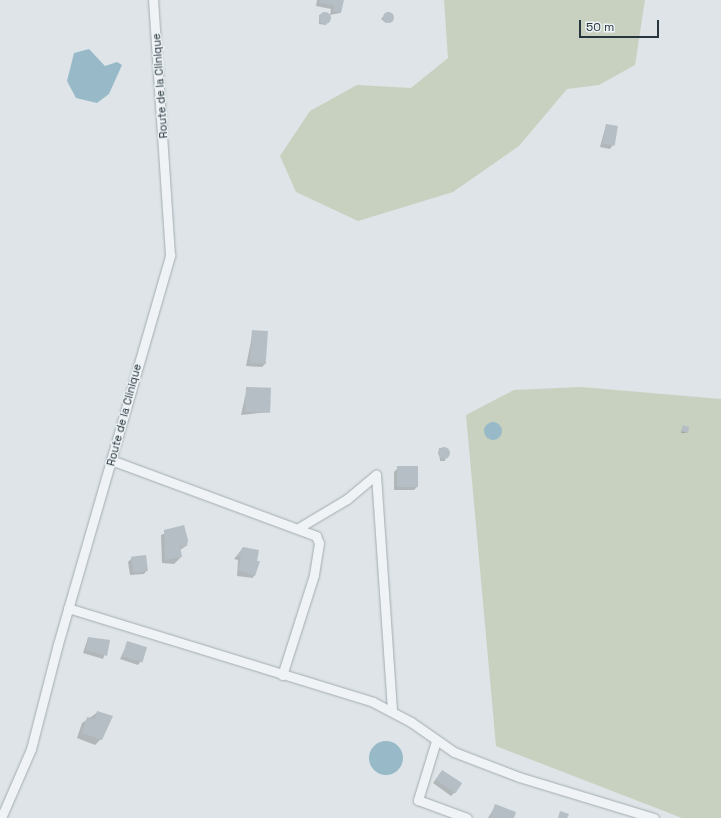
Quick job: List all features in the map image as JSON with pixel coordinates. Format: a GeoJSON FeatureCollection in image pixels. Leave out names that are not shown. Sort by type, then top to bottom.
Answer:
{"type":"FeatureCollection","features":[{"type":"Feature","properties":{"kind":"street","name":"Route de la Clinique"},"geometry":{"type":"LineString","coordinates":[[2,818],[31,749],[68,608],[171,249],[154,0]]}},
{"type":"Feature","properties":{"kind":"street"},"geometry":{"type":"LineString","coordinates":[[111,460],[300,527],[316,536],[318,554],[282,675]]}},
{"type":"Feature","properties":{"kind":"street"},"geometry":{"type":"LineString","coordinates":[[300,527],[347,499],[376,475],[392,711]]}},
{"type":"Feature","properties":{"kind":"street"},"geometry":{"type":"LineString","coordinates":[[68,608],[392,711],[454,752],[519,777],[654,818]]}},
{"type":"Feature","properties":{"kind":"street"},"geometry":{"type":"LineString","coordinates":[[436,741],[418,800],[467,818]]}},
{"type":"Feature","properties":{"kind":"green space"},"geometry":{"type":"Polygon","coordinates":[[[444,0],[645,0],[635,65],[599,85],[567,89],[519,146],[453,192],[358,221],[296,192],[280,156],[310,111],[357,85],[411,88],[448,58],[444,0]]]}},
{"type":"Feature","properties":{"kind":"green space"},"geometry":{"type":"Polygon","coordinates":[[[581,387],[721,399],[721,818],[682,818],[496,746],[466,415],[514,390],[581,387]]]}},
{"type":"Feature","properties":{"kind":"water"},"geometry":{"type":"Polygon","coordinates":[[[89,49],[105,66],[117,62],[122,65],[109,94],[97,103],[76,98],[67,81],[74,53],[89,49]]]}},
{"type":"Feature","properties":{"kind":"water"},"geometry":{"type":"Polygon","coordinates":[[[493,422],[497,423],[501,427],[501,435],[497,439],[493,440],[489,439],[485,435],[484,431],[485,427],[489,423],[493,422]]]}},
{"type":"Feature","properties":{"kind":"water"},"geometry":{"type":"Polygon","coordinates":[[[386,741],[398,746],[403,758],[398,770],[386,775],[374,770],[369,758],[374,746],[386,741]]]}},
{"type":"Feature","properties":{"kind":"building"},"geometry":{"type":"Polygon","coordinates":[[[320,0],[344,0],[341,13],[333,11],[334,6],[319,3],[320,0]]]}},
{"type":"Feature","properties":{"kind":"building"},"geometry":{"type":"Polygon","coordinates":[[[388,11],[392,13],[394,17],[392,21],[388,23],[384,21],[382,17],[384,13],[388,11]]]}},
{"type":"Feature","properties":{"kind":"building"},"geometry":{"type":"Polygon","coordinates":[[[325,12],[329,14],[331,18],[329,22],[325,24],[321,22],[319,18],[321,14],[325,12]]]}},
{"type":"Feature","properties":{"kind":"building"},"geometry":{"type":"Polygon","coordinates":[[[606,124],[618,126],[615,146],[603,144],[606,124]]]}},
{"type":"Feature","properties":{"kind":"building"},"geometry":{"type":"Polygon","coordinates":[[[252,330],[268,331],[266,364],[250,363],[252,330]]]}},
{"type":"Feature","properties":{"kind":"building"},"geometry":{"type":"Polygon","coordinates":[[[246,387],[271,388],[270,413],[245,412],[246,387]]]}},
{"type":"Feature","properties":{"kind":"building"},"geometry":{"type":"Polygon","coordinates":[[[683,425],[689,427],[688,433],[681,431],[683,425]]]}},
{"type":"Feature","properties":{"kind":"building"},"geometry":{"type":"Polygon","coordinates":[[[444,447],[448,449],[450,453],[448,457],[444,459],[440,457],[438,453],[440,449],[444,447]]]}},
{"type":"Feature","properties":{"kind":"building"},"geometry":{"type":"Polygon","coordinates":[[[397,466],[418,466],[418,487],[397,487],[397,466]]]}},
{"type":"Feature","properties":{"kind":"building"},"geometry":{"type":"Polygon","coordinates":[[[184,525],[188,540],[187,546],[180,547],[182,557],[165,560],[164,530],[184,525]]]}},
{"type":"Feature","properties":{"kind":"building"},"geometry":{"type":"Polygon","coordinates":[[[243,547],[259,550],[257,561],[260,561],[255,576],[238,570],[241,557],[237,556],[243,547]]]}},
{"type":"Feature","properties":{"kind":"building"},"geometry":{"type":"Polygon","coordinates":[[[146,555],[148,571],[133,573],[131,557],[146,555]]]}},
{"type":"Feature","properties":{"kind":"building"},"geometry":{"type":"Polygon","coordinates":[[[88,637],[110,640],[107,656],[86,650],[88,637]]]}},
{"type":"Feature","properties":{"kind":"building"},"geometry":{"type":"Polygon","coordinates":[[[127,641],[147,647],[142,662],[122,656],[127,641]]]}},
{"type":"Feature","properties":{"kind":"building"},"geometry":{"type":"Polygon","coordinates":[[[97,711],[113,716],[102,740],[82,733],[87,717],[95,719],[97,711]]]}},
{"type":"Feature","properties":{"kind":"building"},"geometry":{"type":"Polygon","coordinates":[[[442,770],[462,783],[456,793],[435,780],[442,770]]]}},
{"type":"Feature","properties":{"kind":"building"},"geometry":{"type":"Polygon","coordinates":[[[495,804],[516,812],[514,818],[490,818],[495,804]]]}},
{"type":"Feature","properties":{"kind":"building"},"geometry":{"type":"Polygon","coordinates":[[[560,811],[569,814],[567,818],[558,818],[560,811]]]}}]}
